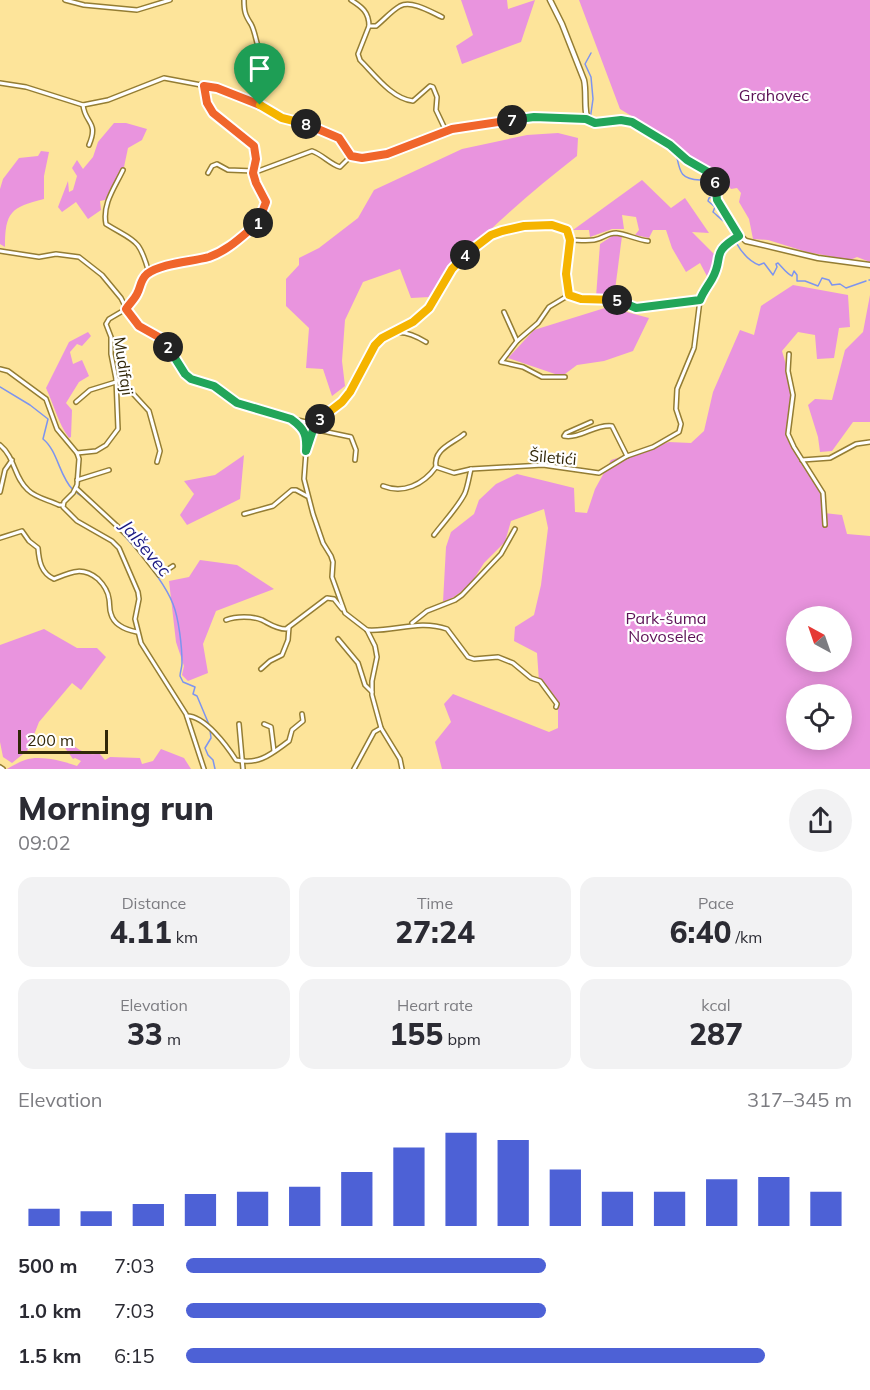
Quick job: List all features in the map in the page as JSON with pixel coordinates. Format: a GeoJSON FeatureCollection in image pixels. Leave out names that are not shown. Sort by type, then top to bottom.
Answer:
{"type":"FeatureCollection","features":[{"type":"Feature","properties":{"kind":"street"},"geometry":{"type":"LineString","coordinates":[[65,0],[84,5],[89,2],[137,10],[170,0]]}},
{"type":"Feature","properties":{"kind":"street"},"geometry":{"type":"LineString","coordinates":[[244,0],[246,20],[252,25],[259,49]]}},
{"type":"Feature","properties":{"kind":"street"},"geometry":{"type":"LineString","coordinates":[[351,0],[367,13],[369,26],[358,54],[360,60],[405,100],[412,101],[430,86],[433,87],[437,97],[436,110],[446,131]]}},
{"type":"Feature","properties":{"kind":"street"},"geometry":{"type":"LineString","coordinates":[[550,0],[585,80],[586,119]]}},
{"type":"Feature","properties":{"kind":"street"},"geometry":{"type":"LineString","coordinates":[[369,26],[376,26],[405,4],[417,6],[442,17]]}},
{"type":"Feature","properties":{"kind":"street"},"geometry":{"type":"LineString","coordinates":[[0,83],[26,87],[83,105],[108,100],[164,78],[217,88],[260,105],[282,118],[323,130],[339,138],[351,156]]}},
{"type":"Feature","properties":{"kind":"street"},"geometry":{"type":"LineString","coordinates":[[123,170],[110,196],[105,218],[106,224],[137,243],[149,273],[162,267],[220,252],[231,247],[243,234],[257,225],[266,202],[256,183],[254,146],[213,113],[207,103],[204,86]]}},
{"type":"Feature","properties":{"kind":"street"},"geometry":{"type":"LineString","coordinates":[[83,105],[93,130],[88,145]]}},
{"type":"Feature","properties":{"kind":"street"},"geometry":{"type":"LineString","coordinates":[[208,173],[215,164],[228,170],[254,172],[312,151],[340,167],[351,156],[368,157],[398,152],[446,131],[534,117],[586,119],[595,123],[621,120],[632,122],[661,138],[687,160],[708,172],[715,182],[717,200],[736,238],[818,258],[870,265]]}},
{"type":"Feature","properties":{"kind":"street"},"geometry":{"type":"LineString","coordinates":[[306,451],[315,424],[342,402],[350,392],[375,345],[382,338],[413,322],[429,308],[460,258],[491,235],[524,226],[552,225],[567,230],[570,240],[566,274],[569,295]]}},
{"type":"Feature","properties":{"kind":"street"},"geometry":{"type":"LineString","coordinates":[[570,240],[596,240],[608,233],[615,233],[648,241]]}},
{"type":"Feature","properties":{"kind":"street","name":"Šiletići"},"geometry":{"type":"LineString","coordinates":[[436,467],[454,473],[471,469],[543,465],[599,473],[627,456],[653,447],[679,432],[681,424],[676,409],[677,389],[694,348],[700,300],[714,277],[720,250],[736,238]]}},
{"type":"Feature","properties":{"kind":"street"},"geometry":{"type":"LineString","coordinates":[[0,251],[39,257],[56,254],[79,257],[102,275],[121,298],[139,326],[164,340],[185,374],[191,379],[214,386],[237,403],[315,424]]}},
{"type":"Feature","properties":{"kind":"street","name":"Mudifaji"},"geometry":{"type":"LineString","coordinates":[[77,453],[96,451],[106,445],[118,429],[116,380],[111,354],[111,337],[106,324],[109,319],[126,309],[139,290],[141,280],[149,273]]}},
{"type":"Feature","properties":{"kind":"street"},"geometry":{"type":"LineString","coordinates":[[565,376],[542,377],[523,367],[501,362],[517,341],[538,323],[549,307],[569,295],[581,299],[617,300],[636,308],[700,300]]}},
{"type":"Feature","properties":{"kind":"street"},"geometry":{"type":"LineString","coordinates":[[504,312],[517,341]]}},
{"type":"Feature","properties":{"kind":"street"},"geometry":{"type":"LineString","coordinates":[[394,333],[414,334],[426,342]]}},
{"type":"Feature","properties":{"kind":"street"},"geometry":{"type":"LineString","coordinates":[[789,354],[788,371],[793,395],[788,431],[792,443],[823,493],[825,525]]}},
{"type":"Feature","properties":{"kind":"street"},"geometry":{"type":"LineString","coordinates":[[0,369],[8,371],[46,399],[57,429],[77,453],[79,459],[75,490],[63,505]]}},
{"type":"Feature","properties":{"kind":"street"},"geometry":{"type":"LineString","coordinates":[[76,402],[90,390],[116,380],[147,406],[160,451],[157,462]]}},
{"type":"Feature","properties":{"kind":"street"},"geometry":{"type":"LineString","coordinates":[[291,419],[305,433],[304,479],[323,543],[333,562],[332,577],[345,613]]}},
{"type":"Feature","properties":{"kind":"street","name":"Šiletići"},"geometry":{"type":"LineString","coordinates":[[591,422],[564,436],[573,436],[612,426],[627,456]]}},
{"type":"Feature","properties":{"kind":"street"},"geometry":{"type":"LineString","coordinates":[[313,429],[351,437],[356,450],[355,460]]}},
{"type":"Feature","properties":{"kind":"street"},"geometry":{"type":"LineString","coordinates":[[383,486],[395,491],[408,488],[426,478],[436,467],[435,458],[439,453],[464,434]]}},
{"type":"Feature","properties":{"kind":"street"},"geometry":{"type":"LineString","coordinates":[[802,460],[830,458],[856,444],[870,442]]}},
{"type":"Feature","properties":{"kind":"street"},"geometry":{"type":"LineString","coordinates":[[0,445],[7,450],[18,477],[28,491],[63,505],[76,521],[112,541],[118,548],[138,592],[135,619],[143,649],[187,716],[204,769]]}},
{"type":"Feature","properties":{"kind":"street"},"geometry":{"type":"LineString","coordinates":[[0,492],[5,470],[12,460]]}},
{"type":"Feature","properties":{"kind":"street"},"geometry":{"type":"LineString","coordinates":[[434,535],[443,527],[450,512],[464,496],[471,469]]}},
{"type":"Feature","properties":{"kind":"street"},"geometry":{"type":"LineString","coordinates":[[77,480],[109,470]]}},
{"type":"Feature","properties":{"kind":"street"},"geometry":{"type":"LineString","coordinates":[[75,490],[130,538],[159,575],[173,566]]}},
{"type":"Feature","properties":{"kind":"street"},"geometry":{"type":"LineString","coordinates":[[244,514],[273,506],[292,490],[309,497]]}},
{"type":"Feature","properties":{"kind":"street"},"geometry":{"type":"LineString","coordinates":[[411,624],[432,608],[455,600],[462,595],[501,554],[515,529]]}},
{"type":"Feature","properties":{"kind":"street"},"geometry":{"type":"LineString","coordinates":[[0,538],[22,531],[38,548],[40,565],[48,576],[54,579],[73,572],[89,572],[104,585],[114,619],[119,625],[137,632]]}},
{"type":"Feature","properties":{"kind":"street"},"geometry":{"type":"LineString","coordinates":[[226,620],[237,617],[258,618],[280,629],[289,627],[327,598],[334,599],[345,613],[367,630],[372,638],[376,657],[372,692],[381,728],[400,759],[402,769]]}},
{"type":"Feature","properties":{"kind":"street"},"geometry":{"type":"LineString","coordinates":[[367,630],[380,631],[411,624],[447,629],[468,657],[474,659],[498,657],[513,663],[531,678],[540,681],[557,704],[556,707]]}},
{"type":"Feature","properties":{"kind":"street"},"geometry":{"type":"LineString","coordinates":[[261,669],[282,655],[288,640],[289,627]]}},
{"type":"Feature","properties":{"kind":"street"},"geometry":{"type":"LineString","coordinates":[[338,639],[358,663],[365,685],[372,692]]}},
{"type":"Feature","properties":{"kind":"street"},"geometry":{"type":"LineString","coordinates":[[187,716],[193,716],[214,732],[227,745],[236,760],[241,761],[267,758],[290,741],[292,730],[303,721],[302,714]]}},
{"type":"Feature","properties":{"kind":"street"},"geometry":{"type":"LineString","coordinates":[[239,724],[243,769]]}},
{"type":"Feature","properties":{"kind":"street"},"geometry":{"type":"LineString","coordinates":[[264,724],[271,727],[274,751]]}},
{"type":"Feature","properties":{"kind":"street"},"geometry":{"type":"LineString","coordinates":[[354,769],[374,732],[381,728]]}},
{"type":"Feature","properties":{"kind":"green space"},"geometry":{"type":"Polygon","coordinates":[[[461,0],[507,0],[508,9],[535,0],[521,42],[462,64],[456,46],[473,35],[461,0]]]}},
{"type":"Feature","properties":{"kind":"green space","name":"Grahovec"},"geometry":{"type":"Polygon","coordinates":[[[579,0],[870,0],[870,262],[857,257],[850,260],[807,252],[768,240],[753,239],[749,219],[739,202],[741,193],[737,188],[731,189],[712,168],[696,161],[672,141],[620,109],[579,0]]]}},
{"type":"Feature","properties":{"kind":"green space"},"geometry":{"type":"Polygon","coordinates":[[[114,123],[126,123],[147,129],[142,140],[128,148],[124,167],[105,200],[100,201],[101,210],[88,219],[76,202],[62,212],[58,207],[68,181],[69,192],[73,190],[77,176],[72,168],[77,160],[83,169],[93,157],[98,142],[114,123]]]}},
{"type":"Feature","properties":{"kind":"green space"},"geometry":{"type":"Polygon","coordinates":[[[558,133],[578,138],[577,156],[479,241],[430,297],[411,298],[400,269],[363,282],[345,320],[342,361],[345,386],[332,396],[323,369],[306,368],[309,328],[286,306],[286,279],[299,265],[299,258],[319,248],[358,218],[374,190],[462,149],[527,135],[558,133]]]}},
{"type":"Feature","properties":{"kind":"green space"},"geometry":{"type":"Polygon","coordinates":[[[41,151],[49,152],[44,176],[44,199],[17,208],[12,213],[6,226],[5,247],[0,244],[0,189],[3,179],[19,158],[38,156],[41,151]]]}},
{"type":"Feature","properties":{"kind":"green space"},"geometry":{"type":"Polygon","coordinates":[[[642,180],[671,208],[685,198],[709,233],[692,232],[715,255],[709,280],[700,263],[686,272],[672,248],[666,230],[653,230],[649,238],[635,235],[639,230],[636,217],[622,215],[624,229],[612,229],[590,237],[589,230],[573,230],[642,180]]]}},
{"type":"Feature","properties":{"kind":"green space"},"geometry":{"type":"Polygon","coordinates":[[[617,233],[622,236],[614,298],[596,297],[600,244],[617,233]]]}},
{"type":"Feature","properties":{"kind":"green space","name":"Park-šuma Novoselec"},"geometry":{"type":"Polygon","coordinates":[[[793,285],[848,295],[850,327],[839,328],[834,358],[817,359],[815,335],[798,332],[782,351],[791,382],[791,411],[787,428],[789,440],[824,496],[824,513],[842,515],[847,534],[870,536],[870,769],[442,769],[435,742],[451,722],[444,704],[453,694],[549,732],[558,728],[558,701],[539,681],[537,653],[514,641],[515,627],[534,615],[541,585],[548,528],[544,509],[511,521],[505,542],[484,563],[470,585],[443,602],[446,547],[451,532],[474,514],[479,500],[496,484],[517,474],[574,488],[575,512],[587,513],[595,489],[611,460],[669,442],[691,443],[704,431],[713,392],[740,330],[754,335],[761,306],[793,285]]]}},
{"type":"Feature","properties":{"kind":"green space"},"geometry":{"type":"Polygon","coordinates":[[[870,295],[870,422],[853,422],[832,451],[820,452],[808,405],[815,399],[832,400],[845,350],[863,332],[870,295]]]}},
{"type":"Feature","properties":{"kind":"green space"},"geometry":{"type":"Polygon","coordinates":[[[608,307],[649,318],[633,351],[604,361],[577,365],[565,374],[558,375],[508,358],[534,330],[608,307]]]}},
{"type":"Feature","properties":{"kind":"green space"},"geometry":{"type":"Polygon","coordinates":[[[88,332],[91,336],[82,346],[77,344],[70,352],[73,364],[82,360],[89,376],[79,382],[66,403],[72,410],[71,437],[69,438],[46,388],[69,342],[88,332]]]}},
{"type":"Feature","properties":{"kind":"green space"},"geometry":{"type":"Polygon","coordinates":[[[244,455],[240,499],[187,525],[180,515],[194,494],[184,481],[215,475],[244,455]]]}},
{"type":"Feature","properties":{"kind":"green space"},"geometry":{"type":"Polygon","coordinates":[[[200,560],[237,565],[274,589],[216,611],[203,644],[208,673],[188,681],[182,675],[184,666],[176,642],[169,581],[189,577],[200,560]]]}},
{"type":"Feature","properties":{"kind":"green space"},"geometry":{"type":"Polygon","coordinates":[[[44,629],[77,648],[97,648],[106,657],[81,690],[72,683],[39,722],[28,750],[12,763],[3,757],[0,742],[0,645],[44,629]]]}},
{"type":"Feature","properties":{"kind":"green space"},"geometry":{"type":"Polygon","coordinates":[[[72,745],[88,754],[99,753],[105,760],[110,757],[140,758],[142,764],[153,761],[161,749],[184,758],[191,769],[7,769],[25,760],[37,758],[77,766],[81,761],[73,759],[65,748],[72,745]]]}},
{"type":"Feature","properties":{"kind":"waterway"},"geometry":{"type":"LineString","coordinates":[[590,120],[593,99],[591,77],[585,64],[591,53]]}},
{"type":"Feature","properties":{"kind":"waterway"},"geometry":{"type":"LineString","coordinates":[[589,124],[628,124],[659,140],[670,149]]}},
{"type":"Feature","properties":{"kind":"waterway"},"geometry":{"type":"LineString","coordinates":[[676,153],[684,176],[700,180],[705,175],[708,176],[714,196],[708,201],[715,207],[713,212],[727,223],[739,248],[753,262],[759,265],[764,263],[773,275],[778,263],[792,276],[794,271],[797,281],[805,281],[818,286],[822,278],[829,280],[832,285],[840,284],[846,288],[866,281]]}},
{"type":"Feature","properties":{"kind":"waterway","name":"Jalševec"},"geometry":{"type":"LineString","coordinates":[[0,387],[48,419],[43,439],[52,450],[73,490]]}},
{"type":"Feature","properties":{"kind":"waterway","name":"Jalševec"},"geometry":{"type":"LineString","coordinates":[[77,493],[117,527],[167,591],[175,610],[181,641],[180,676],[183,682],[195,687],[193,694],[197,696],[210,727]]}},
{"type":"Feature","properties":{"kind":"waterway","name":"Jalševec"},"geometry":{"type":"LineString","coordinates":[[210,730],[211,738],[205,748],[213,760],[215,769]]}},
{"type":"Feature","properties":{"kind":"route"},"geometry":{"type":"LineString","coordinates":[[204,86],[238,95],[260,105],[282,118],[323,130],[339,138],[351,156],[362,158],[398,152],[452,129],[534,117],[586,119],[595,123],[621,120],[632,122],[661,138],[687,160],[708,172],[715,182],[717,200],[739,236],[720,250],[714,277],[700,300],[636,308],[617,300],[581,299],[569,295],[566,274],[570,240],[567,230],[552,225],[524,226],[491,235],[460,258],[435,300],[421,316],[382,338],[375,345],[350,392],[342,402],[315,424],[306,451],[307,438],[298,423],[265,410],[237,403],[214,386],[191,379],[179,366],[164,340],[139,326],[126,309],[136,296],[141,280],[146,275],[162,267],[177,265],[220,252],[231,247],[243,234],[257,225],[266,202],[253,173],[256,164],[254,146],[213,113],[207,103],[204,86]]}}]}
